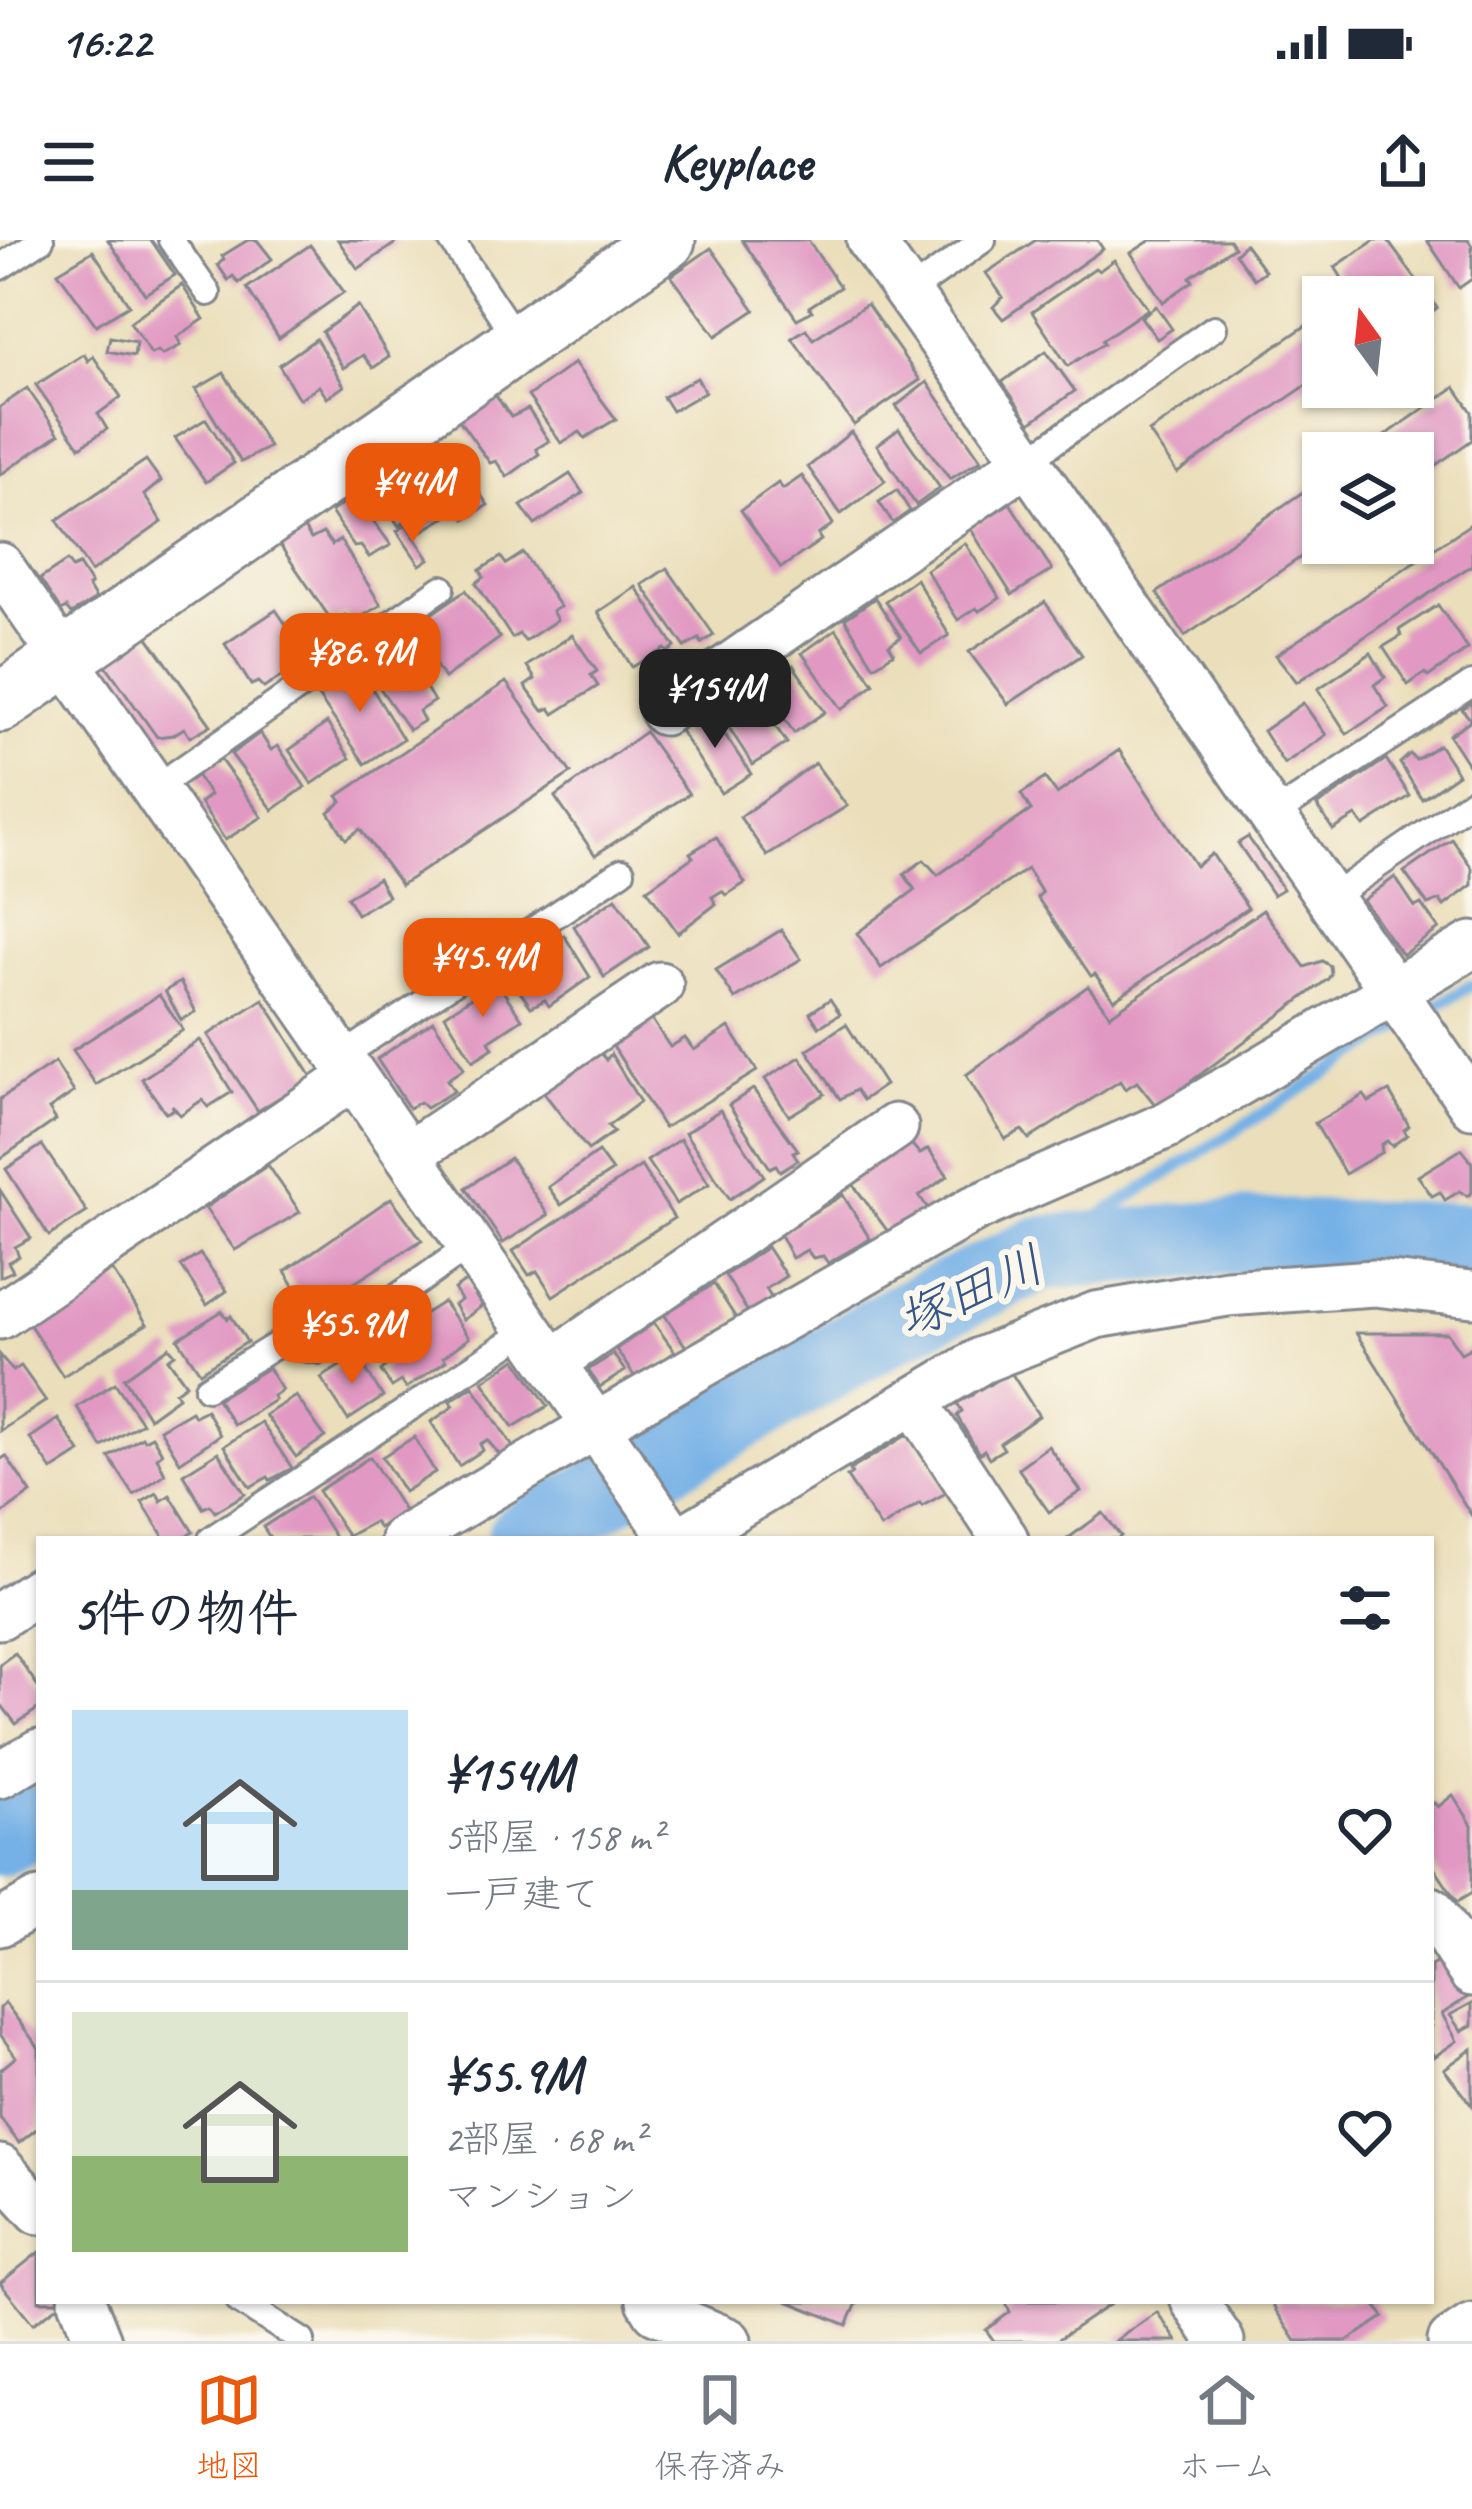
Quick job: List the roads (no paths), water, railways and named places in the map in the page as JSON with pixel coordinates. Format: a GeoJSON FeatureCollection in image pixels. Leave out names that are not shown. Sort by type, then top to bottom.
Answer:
{"type":"FeatureCollection","features":[{"type":"Feature","properties":{"kind":"street"},"geometry":{"type":"LineString","coordinates":[[0,703],[667,240]]}},
{"type":"Feature","properties":{"kind":"street"},"geometry":{"type":"LineString","coordinates":[[870,240],[1393,992],[1457,1054],[1472,1105]]}},
{"type":"Feature","properties":{"kind":"street"},"geometry":{"type":"LineString","coordinates":[[664,712],[1028,461]]}},
{"type":"Feature","properties":{"kind":"street"},"geometry":{"type":"LineString","coordinates":[[0,566],[674,1535],[982,1360],[1096,1315],[1227,1293],[1374,1283],[1472,1294]]}},
{"type":"Feature","properties":{"kind":"street"},"geometry":{"type":"LineString","coordinates":[[409,1536],[974,1209],[1167,1125],[1472,945]]}},
{"type":"Feature","properties":{"kind":"street"},"geometry":{"type":"LineString","coordinates":[[408,1155],[660,985]]}},
{"type":"Feature","properties":{"kind":"street"},"geometry":{"type":"LineString","coordinates":[[0,1316],[347,1067]]}},
{"type":"Feature","properties":{"kind":"street"},"geometry":{"type":"LineString","coordinates":[[541,1345],[895,1127]]}},
{"type":"Feature","properties":{"kind":"street"},"geometry":{"type":"LineString","coordinates":[[914,1401],[1003,1536]]}},
{"type":"Feature","properties":{"kind":"street"},"geometry":{"type":"LineString","coordinates":[[0,1616],[36,1592]]}},
{"type":"Feature","properties":{"kind":"street"},"geometry":{"type":"LineString","coordinates":[[0,1775],[36,1754]]}},
{"type":"Feature","properties":{"kind":"street"},"geometry":{"type":"LineString","coordinates":[[0,1923],[36,1903]]}},
{"type":"Feature","properties":{"kind":"street"},"geometry":{"type":"LineString","coordinates":[[1434,1915],[1472,1973]]}},
{"type":"Feature","properties":{"kind":"street"},"geometry":{"type":"LineString","coordinates":[[0,2168],[36,2208]]}},
{"type":"Feature","properties":{"kind":"street"},"geometry":{"type":"LineString","coordinates":[[83,2304],[98,2341]]}},
{"type":"Feature","properties":{"kind":"street"},"geometry":{"type":"LineString","coordinates":[[652,2304],[656,2311],[728,2341]]}},
{"type":"Feature","properties":{"kind":"street"},"geometry":{"type":"LineString","coordinates":[[1196,2304],[1221,2341]]}},
{"type":"Feature","properties":{"kind":"street"},"geometry":{"type":"LineString","coordinates":[[1451,2341],[1472,2327]]}},
{"type":"Feature","properties":{"kind":"lane"},"geometry":{"type":"LineString","coordinates":[[0,267],[41,240]]}},
{"type":"Feature","properties":{"kind":"lane"},"geometry":{"type":"LineString","coordinates":[[171,240],[208,293]]}},
{"type":"Feature","properties":{"kind":"lane"},"geometry":{"type":"LineString","coordinates":[[451,240],[519,342]]}},
{"type":"Feature","properties":{"kind":"lane"},"geometry":{"type":"LineString","coordinates":[[907,294],[983,240]]}},
{"type":"Feature","properties":{"kind":"lane"},"geometry":{"type":"LineString","coordinates":[[1028,461],[1214,328]]}},
{"type":"Feature","properties":{"kind":"lane"},"geometry":{"type":"LineString","coordinates":[[155,788],[442,588]]}},
{"type":"Feature","properties":{"kind":"lane"},"geometry":{"type":"LineString","coordinates":[[1272,816],[1472,684]]}},
{"type":"Feature","properties":{"kind":"lane"},"geometry":{"type":"LineString","coordinates":[[1329,898],[1472,801]]}},
{"type":"Feature","properties":{"kind":"lane"},"geometry":{"type":"LineString","coordinates":[[347,1067],[622,871]]}},
{"type":"Feature","properties":{"kind":"lane"},"geometry":{"type":"LineString","coordinates":[[207,1388],[278,1344],[320,1351],[471,1245]]}},
{"type":"Feature","properties":{"kind":"lane"},"geometry":{"type":"LineString","coordinates":[[216,1536],[541,1345]]}},
{"type":"Feature","properties":{"kind":"lane"},"geometry":{"type":"LineString","coordinates":[[244,2304],[302,2341]]}},
{"type":"Feature","properties":{"kind":"waterway"},"geometry":{"type":"LineString","coordinates":[[1421,1015],[1472,985]]}},
{"type":"Feature","properties":{"kind":"waterway"},"geometry":{"type":"LineString","coordinates":[[1041,1253],[1403,1025]]}},
{"type":"Feature","properties":{"kind":"waterway","name":"塚田川"},"geometry":{"type":"LineString","coordinates":[[529,1536],[900,1321],[1041,1253],[1243,1236],[1472,1240]]}},
{"type":"Feature","properties":{"kind":"waterway","name":"塚田川"},"geometry":{"type":"LineString","coordinates":[[0,1839],[36,1819]]}}]}
